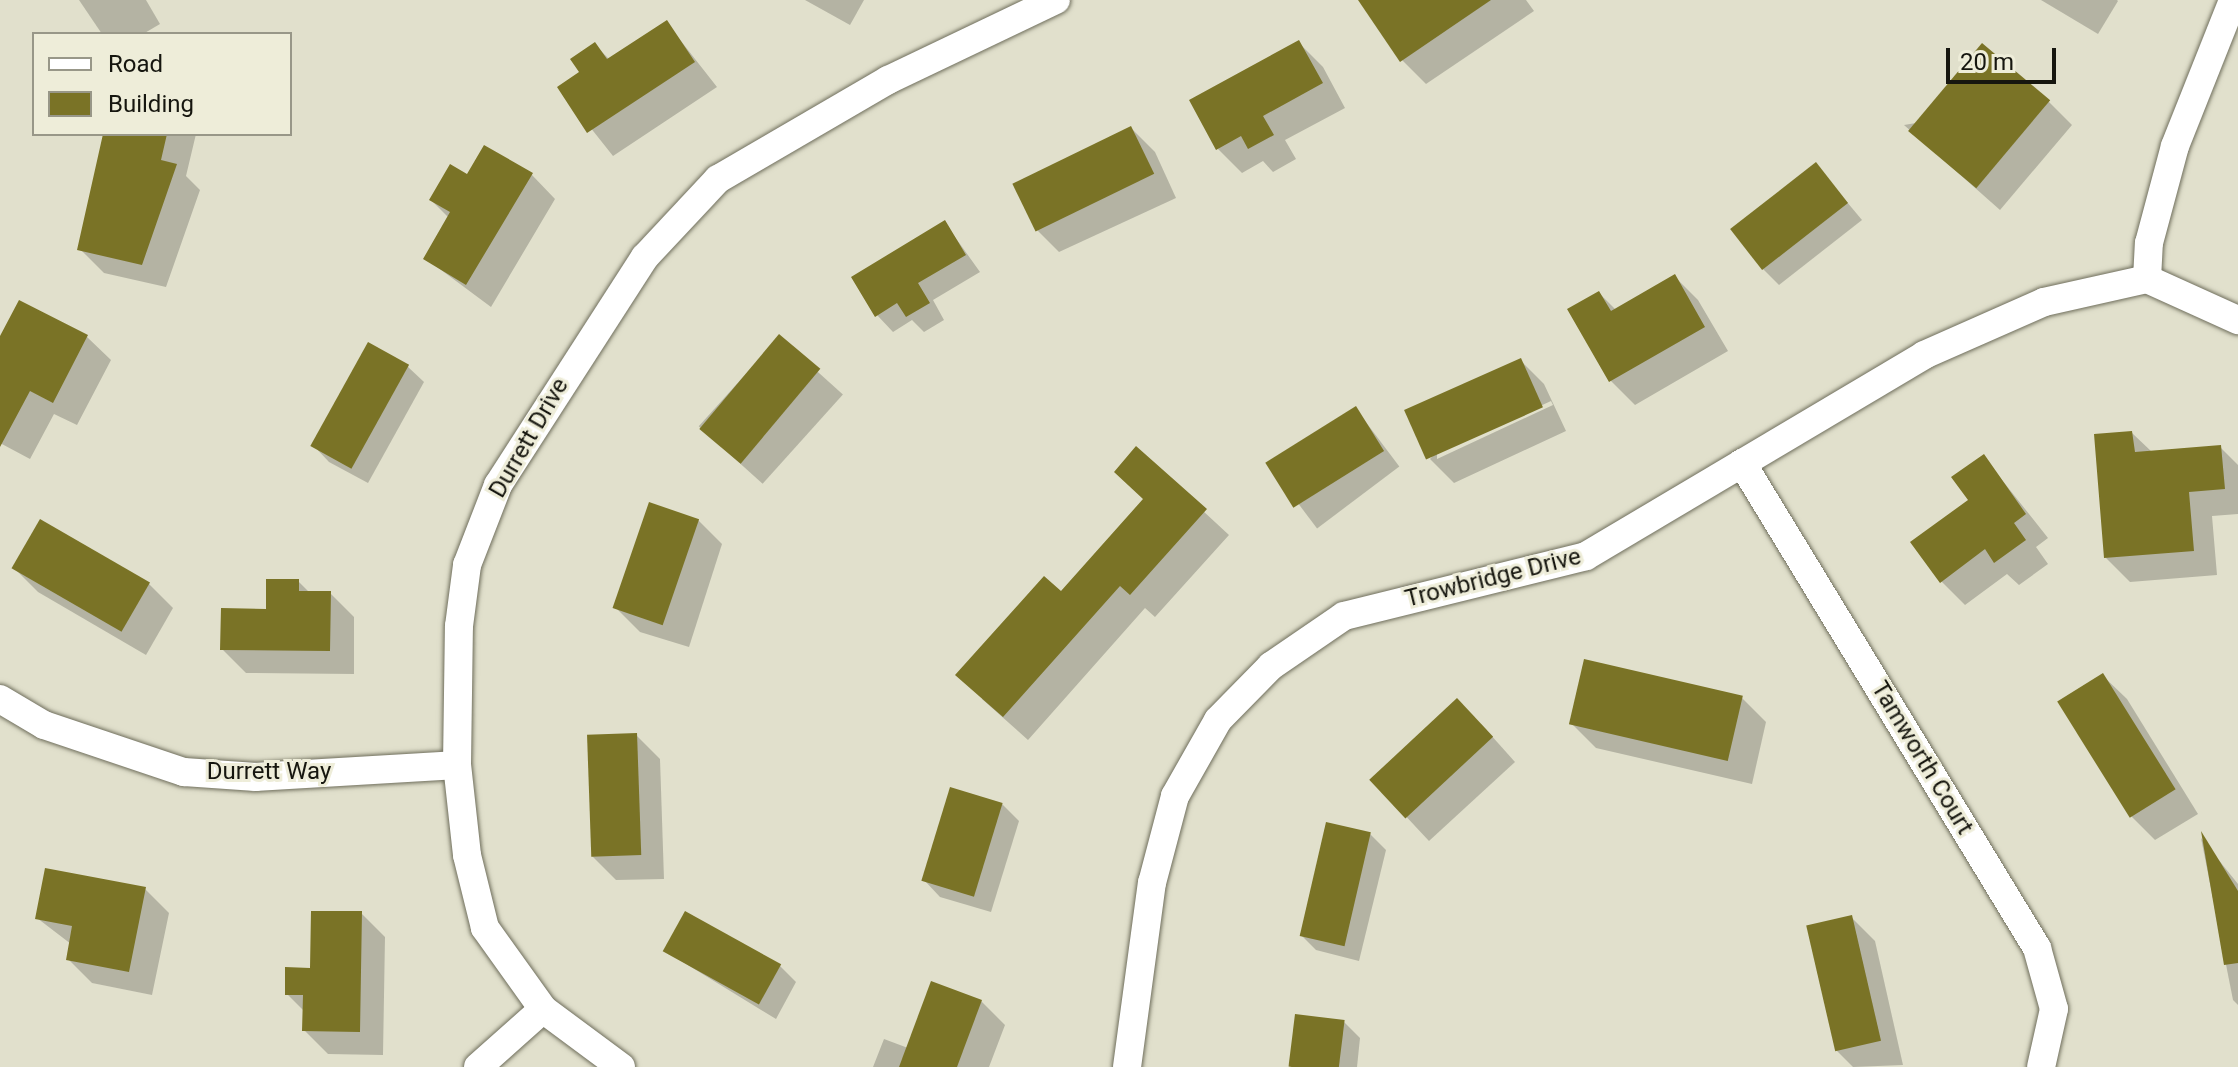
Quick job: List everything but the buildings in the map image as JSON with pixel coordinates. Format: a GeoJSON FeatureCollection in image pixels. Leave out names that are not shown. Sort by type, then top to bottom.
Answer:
{"type":"FeatureCollection","features":[{"type":"Feature","properties":{"kind":"street"},"geometry":{"type":"LineString","coordinates":[[2233,0],[2175,146],[2149,243],[2147,279],[2238,320]]}},
{"type":"Feature","properties":{"kind":"street","name":"Durrett Drive"},"geometry":{"type":"LineString","coordinates":[[621,1067],[543,1009],[485,928],[467,855],[457,765],[467,565],[498,485],[645,257],[718,179],[888,80],[1049,2]]}},
{"type":"Feature","properties":{"kind":"street","name":"Trowbridge Drive"},"geometry":{"type":"LineString","coordinates":[[1127,1067],[1152,883],[1175,796],[1218,720],[1271,666],[1344,616],[1586,556],[1924,355],[2044,302],[2147,279]]}},
{"type":"Feature","properties":{"kind":"street","name":"Tamworth Court"},"geometry":{"type":"LineString","coordinates":[[1742,463],[2037,948],[2054,1009],[2041,1067]]}},
{"type":"Feature","properties":{"kind":"street","name":"Durrett Way"},"geometry":{"type":"LineString","coordinates":[[0,699],[44,725],[184,772],[256,777],[457,765]]}},
{"type":"Feature","properties":{"kind":"street"},"geometry":{"type":"LineString","coordinates":[[478,1067],[543,1009]]}}]}
